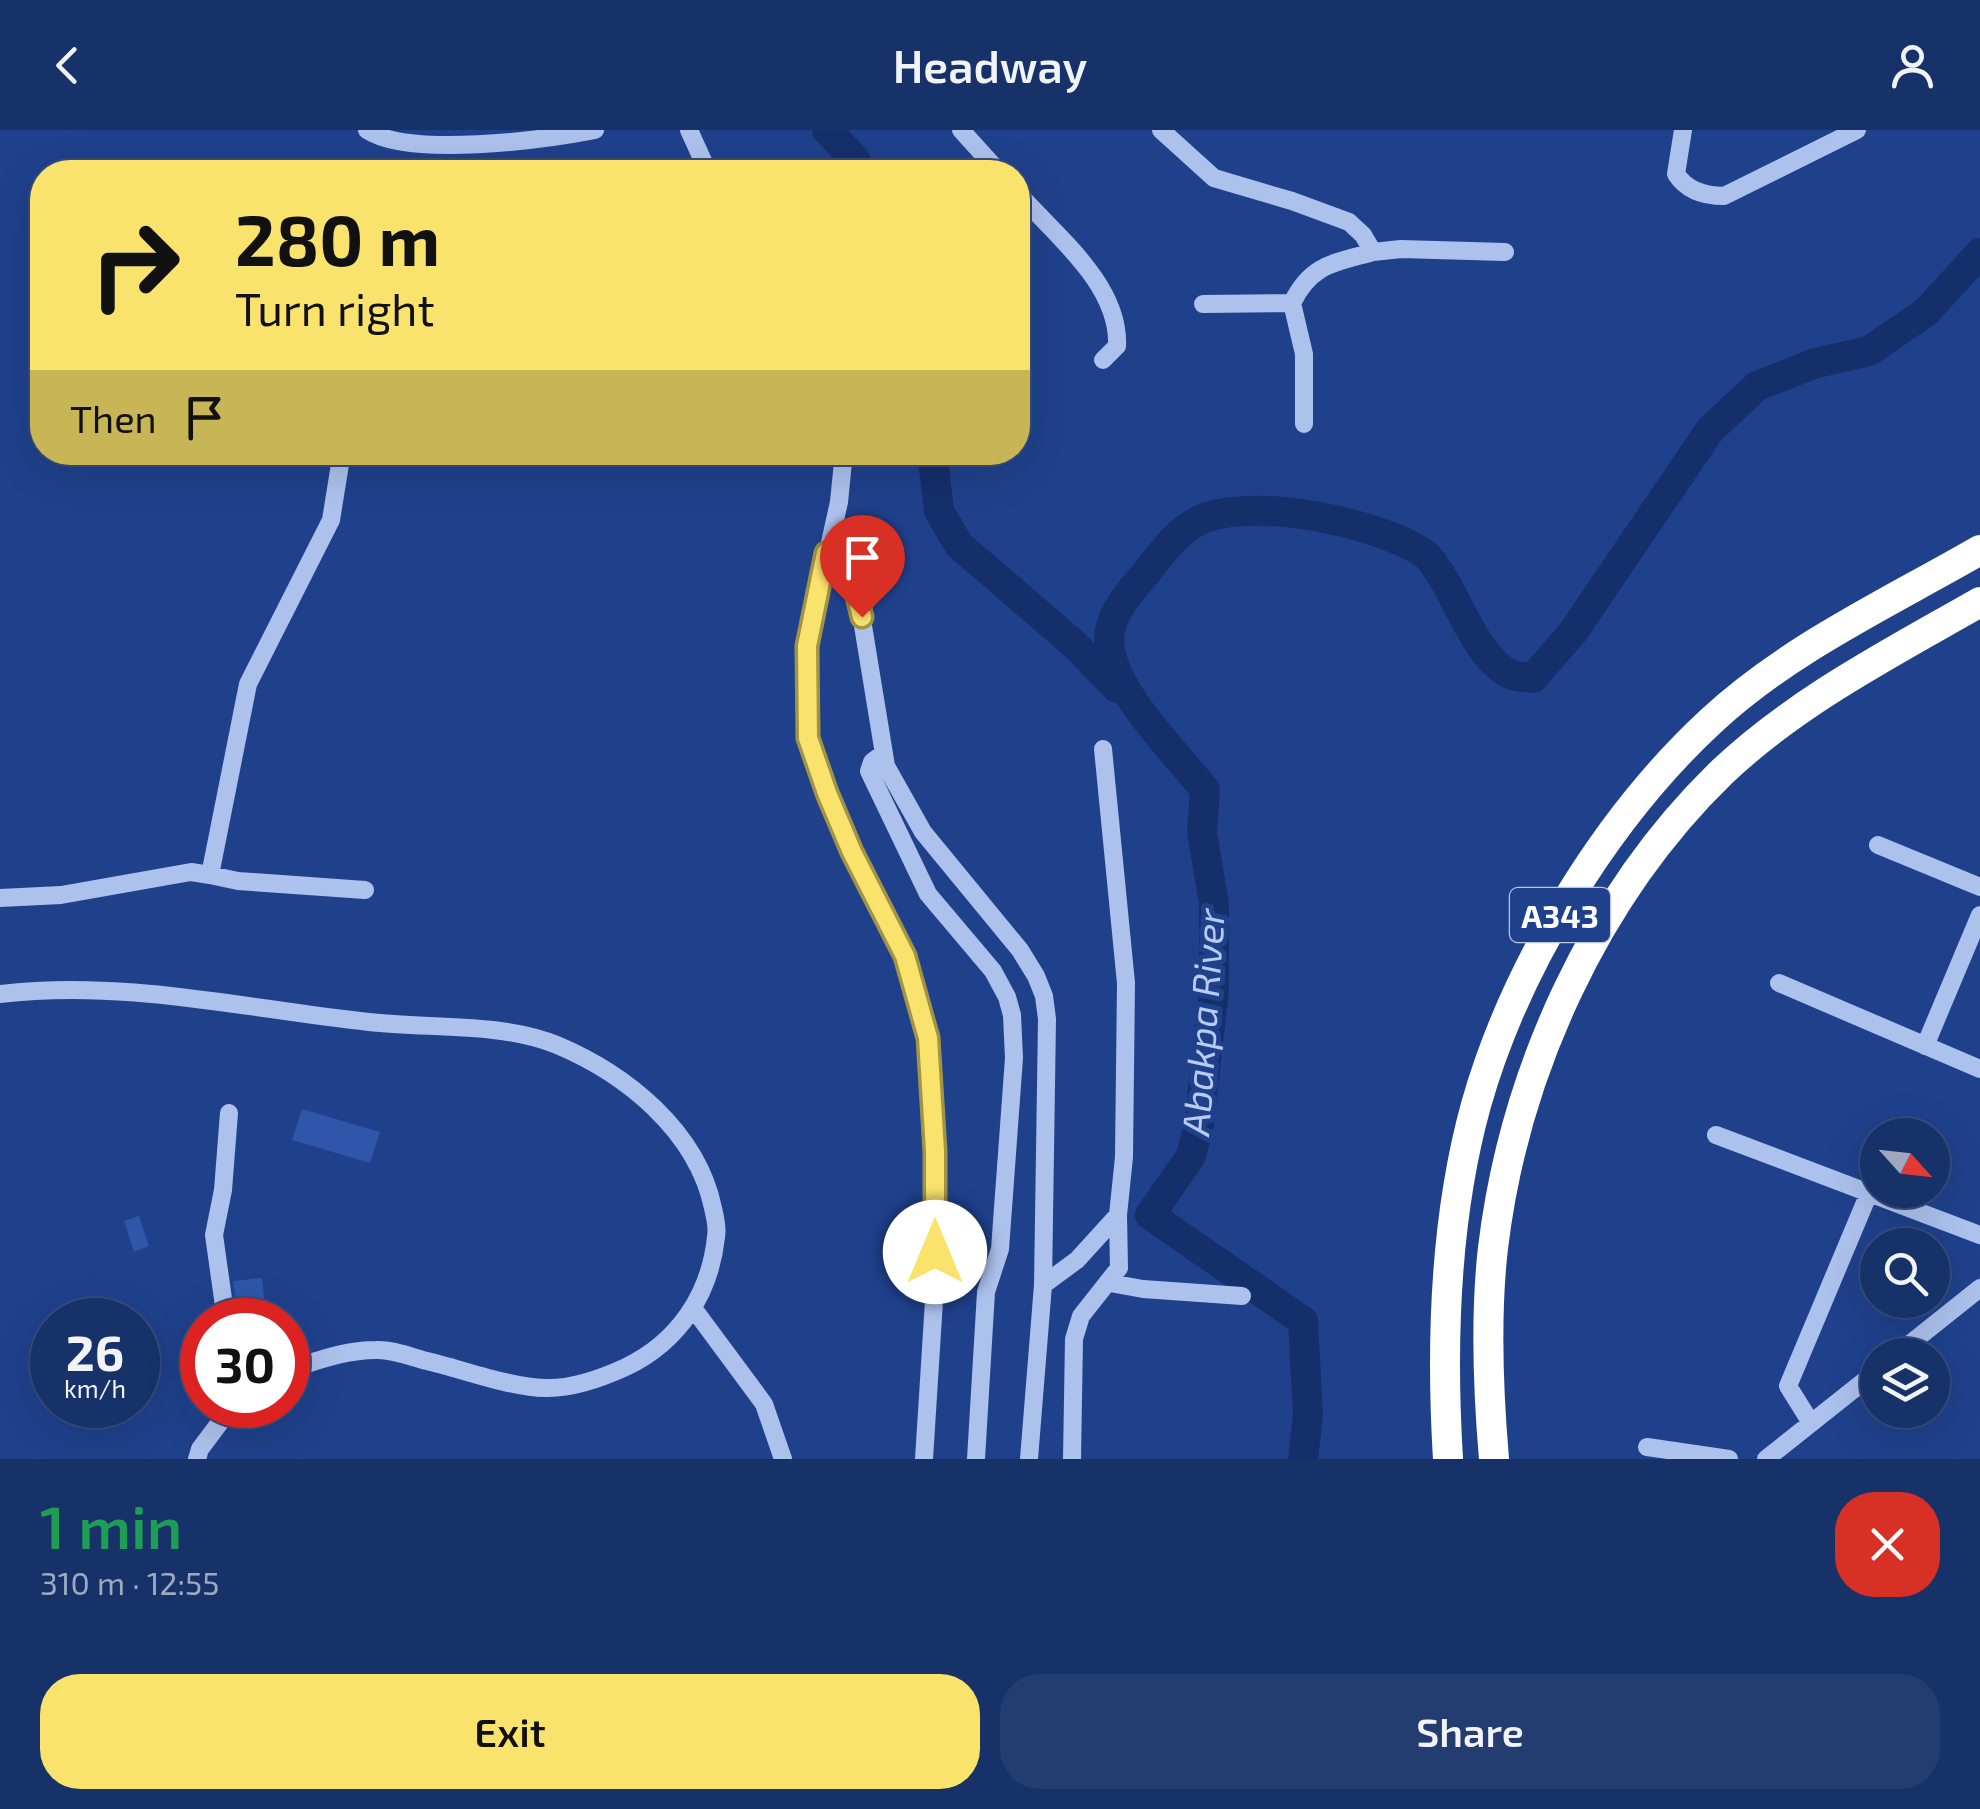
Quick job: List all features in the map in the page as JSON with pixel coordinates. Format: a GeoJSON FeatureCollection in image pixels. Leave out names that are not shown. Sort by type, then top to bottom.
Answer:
{"type":"FeatureCollection","features":[{"type":"Feature","properties":{"kind":"highway","name":"A343"},"geometry":{"type":"LineString","coordinates":[[1448,1459],[1444,1334],[1461,1176],[1476,1106],[1496,1042],[1561,913],[1604,845],[1655,779],[1712,720],[1772,672],[1980,550]]}},
{"type":"Feature","properties":{"kind":"highway","name":"A343"},"geometry":{"type":"LineString","coordinates":[[1494,1459],[1488,1386],[1489,1312],[1493,1248],[1505,1176],[1524,1101],[1550,1030],[1588,954],[1625,891],[1670,828],[1722,772],[1773,729],[1834,686],[1980,602]]}},
{"type":"Feature","properties":{"kind":"street"},"geometry":{"type":"LineString","coordinates":[[366,130],[380,139],[404,144],[536,142],[595,130]]}},
{"type":"Feature","properties":{"kind":"street"},"geometry":{"type":"LineString","coordinates":[[689,130],[703,160]]}},
{"type":"Feature","properties":{"kind":"street"},"geometry":{"type":"LineString","coordinates":[[960,130],[988,160]]}},
{"type":"Feature","properties":{"kind":"street"},"geometry":{"type":"LineString","coordinates":[[1161,130],[1214,178],[1349,222],[1374,252]]}},
{"type":"Feature","properties":{"kind":"street"},"geometry":{"type":"LineString","coordinates":[[1683,130],[1676,174],[1682,183],[1710,196],[1724,196],[1857,130]]}},
{"type":"Feature","properties":{"kind":"street"},"geometry":{"type":"LineString","coordinates":[[1030,207],[1084,267],[1109,305],[1117,328],[1117,346],[1103,360]]}},
{"type":"Feature","properties":{"kind":"street"},"geometry":{"type":"LineString","coordinates":[[1304,424],[1304,354],[1292,304],[1310,274],[1374,252],[1505,252]]}},
{"type":"Feature","properties":{"kind":"street"},"geometry":{"type":"LineString","coordinates":[[1203,304],[1292,304]]}},
{"type":"Feature","properties":{"kind":"street"},"geometry":{"type":"LineString","coordinates":[[210,875],[248,684],[331,520],[340,465]]}},
{"type":"Feature","properties":{"kind":"street"},"geometry":{"type":"LineString","coordinates":[[842,465],[807,646],[808,738],[852,852],[905,956],[928,1038],[935,1151],[935,1266],[924,1459]]}},
{"type":"Feature","properties":{"kind":"street"},"geometry":{"type":"LineString","coordinates":[[826,553],[850,568],[856,584],[886,766],[923,832],[1020,950],[1044,996],[1043,1286],[1029,1459]]}},
{"type":"Feature","properties":{"kind":"street"},"geometry":{"type":"LineString","coordinates":[[1072,1459],[1074,1340],[1080,1316],[1120,1268],[1118,1215],[1124,1157],[1126,984],[1103,749]]}},
{"type":"Feature","properties":{"kind":"street"},"geometry":{"type":"LineString","coordinates":[[884,753],[872,762],[869,771],[918,877],[993,971],[1012,1015],[1014,1058],[1000,1248],[986,1292],[976,1459]]}},
{"type":"Feature","properties":{"kind":"street"},"geometry":{"type":"LineString","coordinates":[[1878,846],[1980,887]]}},
{"type":"Feature","properties":{"kind":"street"},"geometry":{"type":"LineString","coordinates":[[0,898],[61,895],[191,872],[238,881],[364,890]]}},
{"type":"Feature","properties":{"kind":"street"},"geometry":{"type":"LineString","coordinates":[[1925,1046],[1980,914]]}},
{"type":"Feature","properties":{"kind":"street"},"geometry":{"type":"LineString","coordinates":[[1779,983],[1980,1069]]}},
{"type":"Feature","properties":{"kind":"street"},"geometry":{"type":"LineString","coordinates":[[0,994],[40,989],[167,994],[370,1022],[482,1029],[556,1044],[630,1086],[681,1135],[703,1172],[717,1230],[710,1275],[693,1308],[654,1352],[621,1369],[564,1386],[530,1386],[380,1349],[344,1352],[310,1363]]}},
{"type":"Feature","properties":{"kind":"street"},"geometry":{"type":"LineString","coordinates":[[223,1298],[214,1236],[223,1190],[229,1113]]}},
{"type":"Feature","properties":{"kind":"street"},"geometry":{"type":"LineString","coordinates":[[1716,1134],[1860,1190]]}},
{"type":"Feature","properties":{"kind":"street"},"geometry":{"type":"LineString","coordinates":[[1811,1423],[1788,1386],[1863,1208]]}},
{"type":"Feature","properties":{"kind":"street"},"geometry":{"type":"LineString","coordinates":[[1909,1208],[1980,1235]]}},
{"type":"Feature","properties":{"kind":"street"},"geometry":{"type":"LineString","coordinates":[[1043,1286],[1078,1260],[1118,1215]]}},
{"type":"Feature","properties":{"kind":"street"},"geometry":{"type":"LineString","coordinates":[[1110,1282],[1142,1289],[1242,1296]]}},
{"type":"Feature","properties":{"kind":"street"},"geometry":{"type":"LineString","coordinates":[[1917,1338],[1980,1288]]}},
{"type":"Feature","properties":{"kind":"street"},"geometry":{"type":"LineString","coordinates":[[693,1308],[764,1404],[782,1459]]}},
{"type":"Feature","properties":{"kind":"street"},"geometry":{"type":"LineString","coordinates":[[1766,1459],[1860,1384]]}},
{"type":"Feature","properties":{"kind":"street"},"geometry":{"type":"LineString","coordinates":[[196,1459],[215,1428]]}},
{"type":"Feature","properties":{"kind":"street"},"geometry":{"type":"LineString","coordinates":[[1646,1448],[1729,1459]]}},
{"type":"Feature","properties":{"kind":"building"},"geometry":{"type":"Polygon","coordinates":[[[302,1109],[380,1132],[370,1163],[292,1140],[302,1109]]]}},
{"type":"Feature","properties":{"kind":"building"},"geometry":{"type":"Polygon","coordinates":[[[139,1216],[149,1246],[134,1252],[124,1221],[139,1216]]]}},
{"type":"Feature","properties":{"kind":"building"},"geometry":{"type":"Polygon","coordinates":[[[262,1278],[264,1298],[235,1298],[233,1281],[262,1278]]]}},
{"type":"Feature","properties":{"kind":"waterway"},"geometry":{"type":"LineString","coordinates":[[827,130],[855,160]]}},
{"type":"Feature","properties":{"kind":"waterway","name":"Abakpa River"},"geometry":{"type":"LineString","coordinates":[[1303,1459],[1308,1415],[1303,1321],[1150,1215],[1191,1156],[1199,1123],[1214,989],[1214,904],[1202,832],[1205,790],[1142,714],[1116,671],[1110,630],[1120,607],[1166,548],[1197,521],[1230,512],[1317,516],[1375,531],[1425,554],[1489,657],[1510,674],[1533,678],[1573,632],[1710,430],[1757,386],[1816,363],[1869,351],[1926,312],[1980,253]]}},
{"type":"Feature","properties":{"kind":"waterway"},"geometry":{"type":"LineString","coordinates":[[934,465],[939,511],[959,545],[1074,644],[1117,688]]}},
{"type":"Feature","properties":{"kind":"route"},"geometry":{"type":"LineString","coordinates":[[862,617],[850,568],[826,553],[807,646],[808,738],[852,852],[905,956],[928,1038],[935,1151],[935,1252]]}}]}
